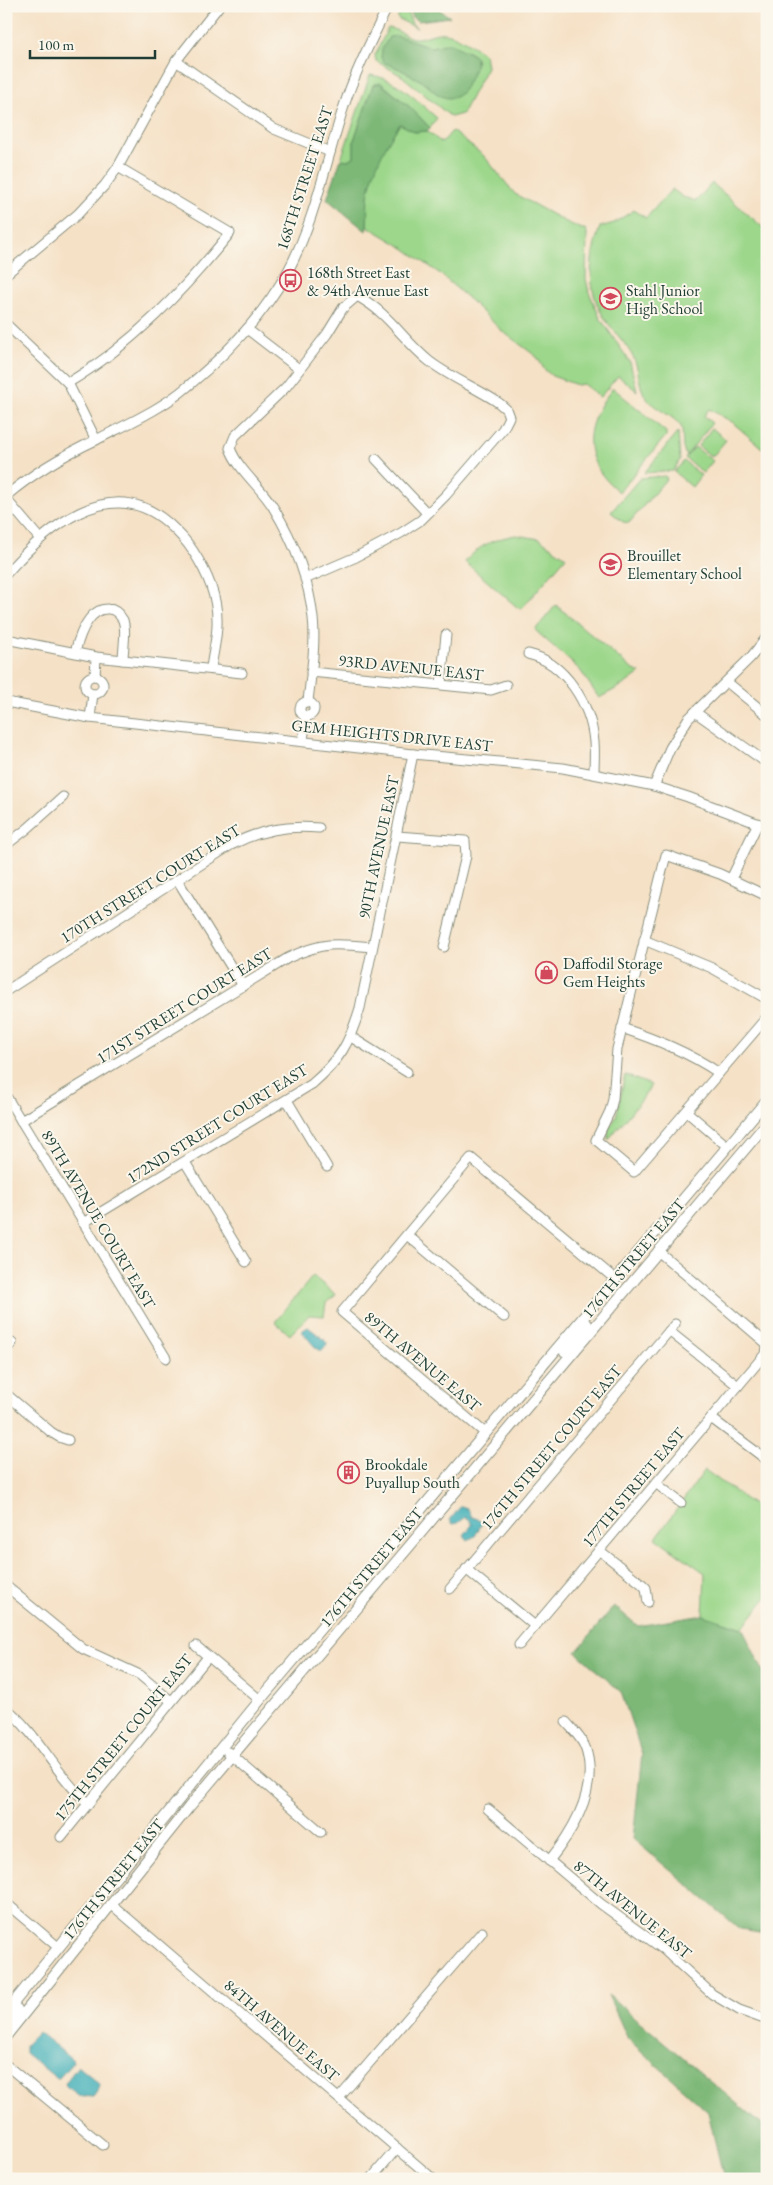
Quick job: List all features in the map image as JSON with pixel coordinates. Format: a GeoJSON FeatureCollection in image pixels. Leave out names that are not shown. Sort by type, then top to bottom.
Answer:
{"type":"FeatureCollection","features":[{"type":"Feature","properties":{"kind":"main road","name":"176TH STREET EAST"},"geometry":{"type":"LineString","coordinates":[[6,2012],[260,1700],[767,1100]]}},
{"type":"Feature","properties":{"kind":"main road","name":"176TH STREET EAST"},"geometry":{"type":"LineString","coordinates":[[6,2036],[230,1754],[767,1123]]}},
{"type":"Feature","properties":{"kind":"main road"},"geometry":{"type":"LineString","coordinates":[[658,1251],[655,1242],[691,1198],[703,1175]]}},
{"type":"Feature","properties":{"kind":"main road"},"geometry":{"type":"LineString","coordinates":[[539,1391],[561,1354],[617,1287],[615,1279]]}},
{"type":"Feature","properties":{"kind":"main road"},"geometry":{"type":"LineString","coordinates":[[424,1527],[422,1518],[468,1463],[484,1435]]}},
{"type":"Feature","properties":{"kind":"main road"},"geometry":{"type":"LineString","coordinates":[[230,1754],[262,1709],[260,1700]]}},
{"type":"Feature","properties":{"kind":"main road"},"geometry":{"type":"LineString","coordinates":[[6,2022],[54,1963],[59,1953],[58,1947]]}},
{"type":"Feature","properties":{"kind":"street"},"geometry":{"type":"LineString","coordinates":[[6,274],[92,201],[118,167],[176,61],[218,6]]}},
{"type":"Feature","properties":{"kind":"street","name":"168TH STREET EAST"},"geometry":{"type":"LineString","coordinates":[[6,497],[40,471],[170,400],[206,371],[265,308],[288,269],[317,196],[349,90],[388,6]]}},
{"type":"Feature","properties":{"kind":"street"},"geometry":{"type":"LineString","coordinates":[[176,61],[274,129],[330,152]]}},
{"type":"Feature","properties":{"kind":"street"},"geometry":{"type":"LineString","coordinates":[[68,383],[112,354],[168,303],[187,285],[230,232],[118,167]]}},
{"type":"Feature","properties":{"kind":"street"},"geometry":{"type":"LineString","coordinates":[[303,741],[306,716],[311,714],[314,709],[313,704],[308,702],[313,618],[305,579],[294,548],[273,506],[237,461],[230,448],[231,442],[241,429],[273,401],[327,334],[343,308],[357,296],[394,324],[428,360],[461,382],[494,400],[508,414],[508,423],[446,495],[421,520],[402,533],[305,579]]}},
{"type":"Feature","properties":{"kind":"street"},"geometry":{"type":"LineString","coordinates":[[6,324],[68,383],[96,440]]}},
{"type":"Feature","properties":{"kind":"street"},"geometry":{"type":"LineString","coordinates":[[247,329],[299,369]]}},
{"type":"Feature","properties":{"kind":"street"},"geometry":{"type":"LineString","coordinates":[[376,459],[427,513]]}},
{"type":"Feature","properties":{"kind":"street"},"geometry":{"type":"LineString","coordinates":[[6,497],[40,539]]}},
{"type":"Feature","properties":{"kind":"street"},"geometry":{"type":"LineString","coordinates":[[6,574],[40,539],[79,513],[91,508],[114,503],[144,508],[155,513],[184,537],[200,562],[213,590],[218,619],[212,668]]}},
{"type":"Feature","properties":{"kind":"street"},"geometry":{"type":"LineString","coordinates":[[75,652],[83,628],[92,616],[101,610],[114,610],[124,626],[123,660]]}},
{"type":"Feature","properties":{"kind":"street"},"geometry":{"type":"LineString","coordinates":[[441,684],[446,635]]}},
{"type":"Feature","properties":{"kind":"street"},"geometry":{"type":"LineString","coordinates":[[654,786],[677,734],[695,712],[727,682],[767,637]]}},
{"type":"Feature","properties":{"kind":"street"},"geometry":{"type":"LineString","coordinates":[[6,639],[96,657],[212,668],[242,673]]}},
{"type":"Feature","properties":{"kind":"street"},"geometry":{"type":"LineString","coordinates":[[528,654],[542,657],[555,667],[579,696],[586,711],[594,741],[594,773]]}},
{"type":"Feature","properties":{"kind":"street"},"geometry":{"type":"LineString","coordinates":[[90,718],[93,694],[99,692],[102,686],[100,680],[94,676],[96,657]]}},
{"type":"Feature","properties":{"kind":"street","name":"93RD AVENUE EAST"},"geometry":{"type":"LineString","coordinates":[[311,672],[491,690],[506,685]]}},
{"type":"Feature","properties":{"kind":"street"},"geometry":{"type":"LineString","coordinates":[[727,682],[767,715]]}},
{"type":"Feature","properties":{"kind":"street","name":"GEM HEIGHTS DRIVE EAST"},"geometry":{"type":"LineString","coordinates":[[6,702],[90,718],[413,754],[564,768],[654,786],[763,825]]}},
{"type":"Feature","properties":{"kind":"street"},"geometry":{"type":"LineString","coordinates":[[695,712],[767,763]]}},
{"type":"Feature","properties":{"kind":"street","name":"90TH AVENUE EAST"},"geometry":{"type":"LineString","coordinates":[[372,946],[413,754]]}},
{"type":"Feature","properties":{"kind":"street"},"geometry":{"type":"LineString","coordinates":[[6,845],[63,797]]}},
{"type":"Feature","properties":{"kind":"street"},"geometry":{"type":"LineString","coordinates":[[731,879],[763,825]]}},
{"type":"Feature","properties":{"kind":"street","name":"170TH STREET COURT EAST"},"geometry":{"type":"LineString","coordinates":[[6,991],[243,839],[281,828],[299,826],[319,828]]}},
{"type":"Feature","properties":{"kind":"street"},"geometry":{"type":"LineString","coordinates":[[397,836],[465,841],[466,856],[444,947]]}},
{"type":"Feature","properties":{"kind":"street"},"geometry":{"type":"LineString","coordinates":[[767,896],[731,879],[666,854],[617,1048],[613,1099],[610,1111],[596,1140],[634,1172],[767,1016]]}},
{"type":"Feature","properties":{"kind":"street"},"geometry":{"type":"LineString","coordinates":[[178,881],[243,986]]}},
{"type":"Feature","properties":{"kind":"street"},"geometry":{"type":"LineString","coordinates":[[644,940],[712,968],[767,999]]}},
{"type":"Feature","properties":{"kind":"street","name":"171ST STREET COURT EAST"},"geometry":{"type":"LineString","coordinates":[[21,1121],[288,958],[315,947],[346,944],[372,946]]}},
{"type":"Feature","properties":{"kind":"street","name":"172ND STREET COURT EAST"},"geometry":{"type":"LineString","coordinates":[[84,1222],[287,1100],[325,1073],[338,1058],[351,1037],[360,1008],[372,946]]}},
{"type":"Feature","properties":{"kind":"street"},"geometry":{"type":"LineString","coordinates":[[622,1028],[664,1042],[696,1058],[719,1073]]}},
{"type":"Feature","properties":{"kind":"street"},"geometry":{"type":"LineString","coordinates":[[351,1037],[407,1072]]}},
{"type":"Feature","properties":{"kind":"street","name":"89TH AVENUE COURT EAST"},"geometry":{"type":"LineString","coordinates":[[6,1096],[166,1358]]}},
{"type":"Feature","properties":{"kind":"street"},"geometry":{"type":"LineString","coordinates":[[287,1100],[328,1167]]}},
{"type":"Feature","properties":{"kind":"street"},"geometry":{"type":"LineString","coordinates":[[687,1112],[727,1146]]}},
{"type":"Feature","properties":{"kind":"street"},"geometry":{"type":"LineString","coordinates":[[504,1317],[407,1235],[471,1158],[615,1279]]}},
{"type":"Feature","properties":{"kind":"street"},"geometry":{"type":"LineString","coordinates":[[185,1162],[246,1262]]}},
{"type":"Feature","properties":{"kind":"street","name":"89TH AVENUE EAST"},"geometry":{"type":"LineString","coordinates":[[407,1235],[342,1312],[484,1435]]}},
{"type":"Feature","properties":{"kind":"street"},"geometry":{"type":"LineString","coordinates":[[658,1251],[766,1345]]}},
{"type":"Feature","properties":{"kind":"street","name":"176TH STREET COURT EAST"},"geometry":{"type":"LineString","coordinates":[[450,1589],[672,1327],[738,1386]]}},
{"type":"Feature","properties":{"kind":"street","name":"177TH STREET EAST"},"geometry":{"type":"LineString","coordinates":[[519,1645],[766,1353],[766,1345]]}},
{"type":"Feature","properties":{"kind":"street"},"geometry":{"type":"LineString","coordinates":[[6,1394],[51,1432],[68,1440]]}},
{"type":"Feature","properties":{"kind":"street"},"geometry":{"type":"LineString","coordinates":[[711,1418],[767,1460]]}},
{"type":"Feature","properties":{"kind":"street"},"geometry":{"type":"LineString","coordinates":[[656,1484],[681,1503]]}},
{"type":"Feature","properties":{"kind":"street"},"geometry":{"type":"LineString","coordinates":[[599,1550],[646,1588],[648,1602]]}},
{"type":"Feature","properties":{"kind":"street"},"geometry":{"type":"LineString","coordinates":[[466,1569],[535,1626]]}},
{"type":"Feature","properties":{"kind":"street"},"geometry":{"type":"LineString","coordinates":[[6,1586],[77,1645],[140,1674],[171,1701]]}},
{"type":"Feature","properties":{"kind":"street"},"geometry":{"type":"LineString","coordinates":[[196,1646],[260,1700]]}},
{"type":"Feature","properties":{"kind":"street","name":"175TH STREET COURT EAST"},"geometry":{"type":"LineString","coordinates":[[61,1837],[208,1657]]}},
{"type":"Feature","properties":{"kind":"street"},"geometry":{"type":"LineString","coordinates":[[6,1708],[25,1725],[61,1776],[88,1803]]}},
{"type":"Feature","properties":{"kind":"street"},"geometry":{"type":"LineString","coordinates":[[550,1861],[565,1842],[576,1822],[588,1784],[585,1748],[579,1736],[566,1722]]}},
{"type":"Feature","properties":{"kind":"street"},"geometry":{"type":"LineString","coordinates":[[230,1754],[321,1832]]}},
{"type":"Feature","properties":{"kind":"street","name":"87TH AVENUE EAST"},"geometry":{"type":"LineString","coordinates":[[488,1809],[624,1922],[663,1950],[712,1994],[739,2010],[767,2020]]}},
{"type":"Feature","properties":{"kind":"street"},"geometry":{"type":"LineString","coordinates":[[6,1903],[58,1947]]}},
{"type":"Feature","properties":{"kind":"street","name":"84TH AVENUE EAST"},"geometry":{"type":"LineString","coordinates":[[111,1904],[433,2179]]}},
{"type":"Feature","properties":{"kind":"street"},"geometry":{"type":"LineString","coordinates":[[339,2098],[482,1932]]}},
{"type":"Feature","properties":{"kind":"street"},"geometry":{"type":"LineString","coordinates":[[6,2065],[103,2145]]}},
{"type":"Feature","properties":{"kind":"street"},"geometry":{"type":"LineString","coordinates":[[370,2179],[396,2148]]}},
{"type":"Feature","properties":{"kind":"green space"},"geometry":{"type":"Polygon","coordinates":[[[403,6],[406,8],[412,24],[417,28],[398,19],[403,6]]]}},
{"type":"Feature","properties":{"kind":"green space"},"geometry":{"type":"Polygon","coordinates":[[[414,6],[434,6],[450,17],[418,21],[412,17],[411,10],[414,6]]]}},
{"type":"Feature","properties":{"kind":"green space"},"geometry":{"type":"Polygon","coordinates":[[[388,28],[413,38],[445,33],[463,40],[485,54],[487,67],[462,114],[451,117],[402,76],[376,61],[375,55],[388,28]],[[398,36],[398,67],[423,82],[436,93],[477,62],[475,56],[467,51],[441,45],[431,47],[398,36]]]}},
{"type":"Feature","properties":{"kind":"green space"},"geometry":{"type":"Polygon","coordinates":[[[398,36],[431,47],[450,43],[475,56],[476,63],[474,69],[461,93],[453,98],[445,98],[423,82],[384,63],[381,58],[382,49],[389,37],[398,36]]]}},
{"type":"Feature","properties":{"kind":"green space"},"geometry":{"type":"Polygon","coordinates":[[[370,75],[398,85],[437,118],[430,128],[411,108],[381,83],[373,85],[354,140],[354,157],[348,160],[341,159],[370,75]]]}},
{"type":"Feature","properties":{"kind":"green space"},"geometry":{"type":"Polygon","coordinates":[[[380,83],[411,108],[430,128],[427,131],[415,132],[400,124],[385,148],[371,182],[368,196],[366,231],[327,199],[341,159],[348,160],[354,157],[354,140],[373,85],[380,83]]]}},
{"type":"Feature","properties":{"kind":"green space"},"geometry":{"type":"Polygon","coordinates":[[[400,124],[415,132],[427,131],[442,143],[452,131],[484,156],[515,194],[566,222],[585,229],[587,233],[586,279],[589,292],[600,318],[630,362],[637,391],[618,376],[600,397],[583,384],[577,385],[552,376],[544,369],[537,357],[502,331],[439,273],[404,248],[367,226],[368,194],[372,175],[385,148],[400,124]]]}},
{"type":"Feature","properties":{"kind":"green space"},"geometry":{"type":"Polygon","coordinates":[[[712,183],[767,231],[767,448],[762,448],[732,422],[709,409],[704,416],[712,423],[686,456],[683,448],[682,428],[675,420],[647,399],[642,390],[636,364],[631,354],[599,308],[592,285],[593,250],[600,227],[614,223],[634,210],[646,218],[672,189],[683,197],[696,201],[712,183]]]}},
{"type":"Feature","properties":{"kind":"green space"},"geometry":{"type":"Polygon","coordinates":[[[613,388],[666,432],[666,436],[619,492],[597,468],[590,442],[595,416],[613,388]]]}},
{"type":"Feature","properties":{"kind":"green space"},"geometry":{"type":"Polygon","coordinates":[[[712,428],[726,440],[712,457],[698,446],[712,428]]]}},
{"type":"Feature","properties":{"kind":"green space"},"geometry":{"type":"Polygon","coordinates":[[[678,432],[680,460],[673,471],[644,473],[678,432]]]}},
{"type":"Feature","properties":{"kind":"green space"},"geometry":{"type":"Polygon","coordinates":[[[695,447],[713,461],[703,473],[685,458],[695,447]]]}},
{"type":"Feature","properties":{"kind":"green space"},"geometry":{"type":"Polygon","coordinates":[[[684,461],[701,475],[692,487],[674,472],[684,461]]]}},
{"type":"Feature","properties":{"kind":"green space"},"geometry":{"type":"Polygon","coordinates":[[[665,476],[667,478],[629,523],[623,522],[611,512],[640,478],[665,476]]]}},
{"type":"Feature","properties":{"kind":"green space"},"geometry":{"type":"Polygon","coordinates":[[[516,535],[540,539],[566,557],[522,608],[518,608],[465,562],[481,547],[516,535]]]}},
{"type":"Feature","properties":{"kind":"green space"},"geometry":{"type":"Polygon","coordinates":[[[556,605],[632,669],[640,673],[625,684],[599,698],[580,670],[535,630],[556,605]]]}},
{"type":"Feature","properties":{"kind":"green space"},"geometry":{"type":"Polygon","coordinates":[[[625,1075],[651,1085],[643,1098],[608,1140],[608,1130],[616,1117],[625,1075]]]}},
{"type":"Feature","properties":{"kind":"green space"},"geometry":{"type":"Polygon","coordinates":[[[313,1276],[336,1295],[326,1303],[324,1316],[309,1315],[290,1335],[275,1322],[313,1276]]]}},
{"type":"Feature","properties":{"kind":"green space"},"geometry":{"type":"Polygon","coordinates":[[[705,1470],[767,1515],[767,1597],[742,1628],[703,1615],[705,1573],[656,1538],[705,1470]]]}},
{"type":"Feature","properties":{"kind":"green space"},"geometry":{"type":"Polygon","coordinates":[[[614,1606],[638,1626],[703,1615],[742,1628],[767,1679],[767,1933],[740,1929],[633,1839],[642,1754],[621,1692],[576,1652],[614,1606]]]}},
{"type":"Feature","properties":{"kind":"green space"},"geometry":{"type":"Polygon","coordinates":[[[608,1995],[767,2129],[767,2179],[724,2179],[708,2112],[628,2039],[608,1995]]]}},
{"type":"Feature","properties":{"kind":"water"},"geometry":{"type":"Polygon","coordinates":[[[308,1327],[326,1341],[327,1344],[322,1351],[316,1348],[303,1333],[303,1330],[308,1327]]]}},
{"type":"Feature","properties":{"kind":"water"},"geometry":{"type":"Polygon","coordinates":[[[461,1506],[467,1508],[472,1517],[482,1523],[475,1536],[468,1540],[464,1535],[472,1525],[470,1520],[466,1517],[453,1524],[450,1520],[461,1506]]]}},
{"type":"Feature","properties":{"kind":"water"},"geometry":{"type":"Polygon","coordinates":[[[38,2032],[72,2059],[73,2062],[59,2078],[56,2078],[25,2053],[25,2045],[38,2032]]]}},
{"type":"Feature","properties":{"kind":"water"},"geometry":{"type":"Polygon","coordinates":[[[78,2066],[100,2084],[93,2097],[80,2096],[66,2086],[65,2083],[78,2066]]]}},
{"type":"Feature","properties":{"kind":"place","name":"168th Street East & 94th Avenue East"},"geometry":{"type":"Point","coordinates":[291,281]}},
{"type":"Feature","properties":{"kind":"place","name":"Stahl Junior High School"},"geometry":{"type":"Point","coordinates":[610,299]}},
{"type":"Feature","properties":{"kind":"place","name":"Brouillet Elementary School"},"geometry":{"type":"Point","coordinates":[611,564]}},
{"type":"Feature","properties":{"kind":"place","name":"Daffodil Storage Gem Heights"},"geometry":{"type":"Point","coordinates":[547,972]}},
{"type":"Feature","properties":{"kind":"place","name":"Brookdale Puyallup South"},"geometry":{"type":"Point","coordinates":[349,1473]}}]}
